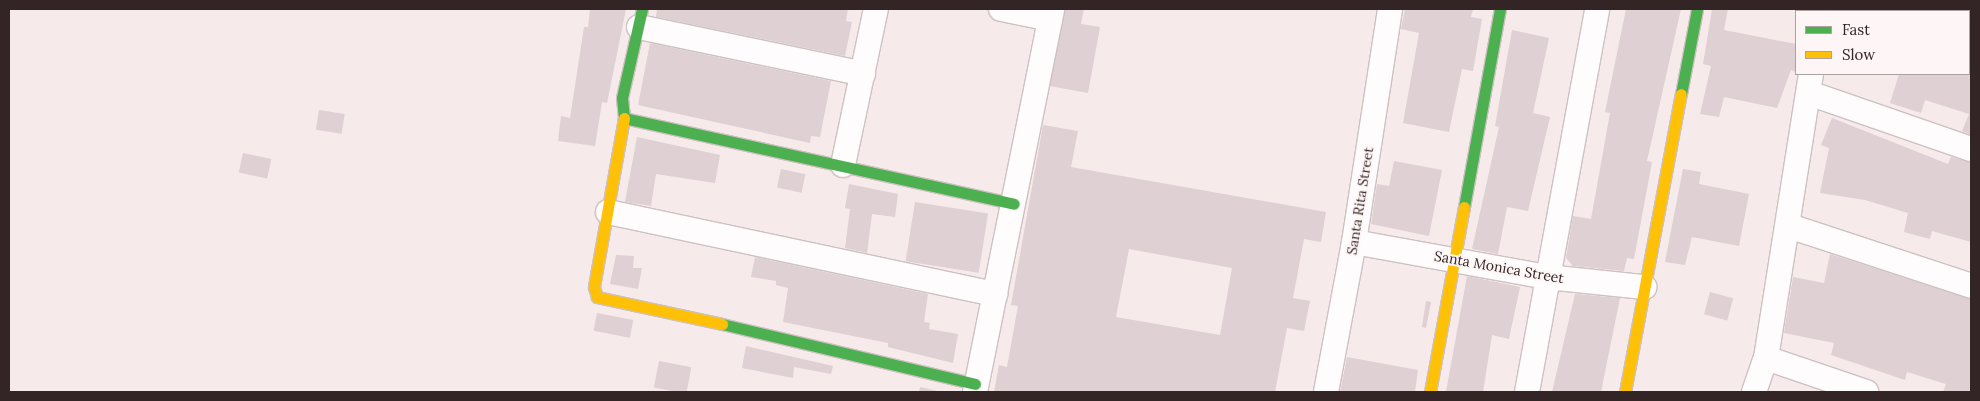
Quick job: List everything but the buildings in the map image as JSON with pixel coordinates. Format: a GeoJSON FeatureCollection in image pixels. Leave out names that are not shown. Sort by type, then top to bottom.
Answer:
{"type":"FeatureCollection","features":[{"type":"Feature","properties":{"kind":"street"},"geometry":{"type":"LineString","coordinates":[[843,165],[876,9]]}},
{"type":"Feature","properties":{"kind":"street"},"geometry":{"type":"LineString","coordinates":[[863,74],[640,18],[622,98],[624,118],[594,287],[598,297],[656,308],[975,388],[1014,204],[1051,14],[1001,9]]}},
{"type":"Feature","properties":{"kind":"street","name":"Santa Rita Street"},"geometry":{"type":"LineString","coordinates":[[1326,392],[1354,242],[1390,9]]}},
{"type":"Feature","properties":{"kind":"street"},"geometry":{"type":"LineString","coordinates":[[1430,392],[1500,9]]}},
{"type":"Feature","properties":{"kind":"street"},"geometry":{"type":"LineString","coordinates":[[1527,392],[1597,9]]}},
{"type":"Feature","properties":{"kind":"street"},"geometry":{"type":"LineString","coordinates":[[1625,392],[1697,9]]}},
{"type":"Feature","properties":{"kind":"street"},"geometry":{"type":"LineString","coordinates":[[1754,392],[1766,358],[1810,83],[1971,149]]}},
{"type":"Feature","properties":{"kind":"street"},"geometry":{"type":"LineString","coordinates":[[624,118],[1014,204]]}},
{"type":"Feature","properties":{"kind":"street"},"geometry":{"type":"LineString","coordinates":[[608,212],[995,294]]}},
{"type":"Feature","properties":{"kind":"street"},"geometry":{"type":"LineString","coordinates":[[1788,226],[1971,286]]}},
{"type":"Feature","properties":{"kind":"street","name":"Santa Monica Street"},"geometry":{"type":"LineString","coordinates":[[1354,242],[1547,276],[1644,287]]}},
{"type":"Feature","properties":{"kind":"street"},"geometry":{"type":"LineString","coordinates":[[1766,358],[1866,392]]}},
{"type":"Feature","properties":{"kind":"traffic: fast"},"geometry":{"type":"LineString","coordinates":[[642,9],[622,98],[624,118],[1014,204]]}},
{"type":"Feature","properties":{"kind":"traffic: fast"},"geometry":{"type":"LineString","coordinates":[[1464,207],[1500,9]]}},
{"type":"Feature","properties":{"kind":"traffic: fast"},"geometry":{"type":"LineString","coordinates":[[1681,94],[1697,9]]}},
{"type":"Feature","properties":{"kind":"traffic: fast"},"geometry":{"type":"LineString","coordinates":[[722,324],[975,384]]}},
{"type":"Feature","properties":{"kind":"traffic: slow"},"geometry":{"type":"LineString","coordinates":[[1625,392],[1681,94]]}},
{"type":"Feature","properties":{"kind":"traffic: slow"},"geometry":{"type":"LineString","coordinates":[[624,118],[594,287],[597,297],[722,324]]}},
{"type":"Feature","properties":{"kind":"traffic: slow"},"geometry":{"type":"LineString","coordinates":[[1430,392],[1464,207]]}}]}
